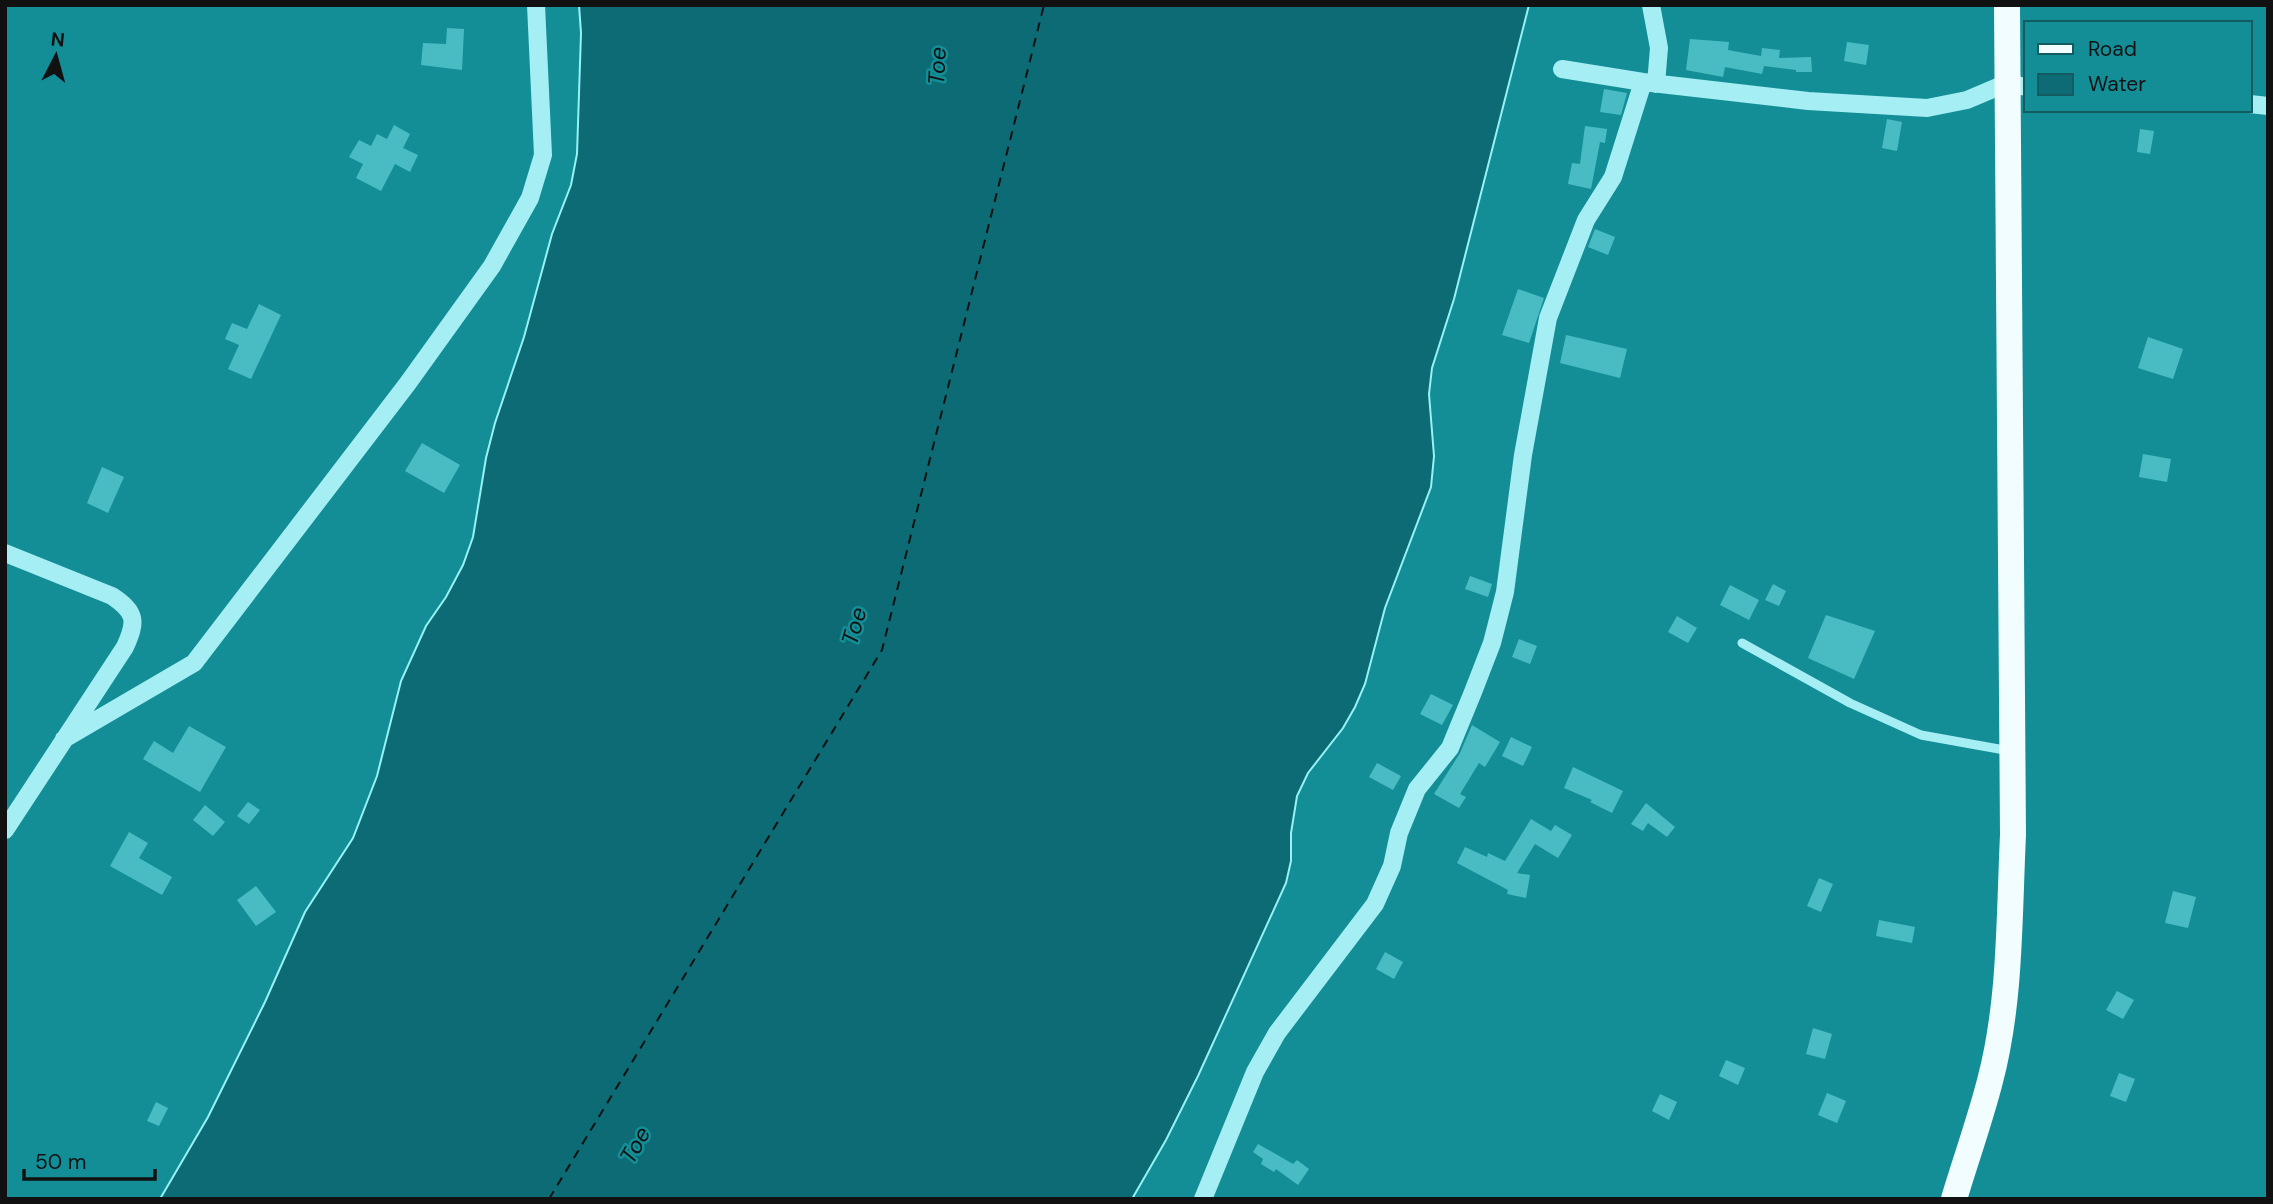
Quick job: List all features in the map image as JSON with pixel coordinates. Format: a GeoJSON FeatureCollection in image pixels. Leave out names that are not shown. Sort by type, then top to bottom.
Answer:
{"type":"FeatureCollection","features":[{"type":"Feature","properties":{"kind":"main road"},"geometry":{"type":"LineString","coordinates":[[1954,1199],[1991,1080],[2000,1029],[2010,914],[2013,835],[2017,85],[2007,5]]}},
{"type":"Feature","properties":{"kind":"street"},"geometry":{"type":"LineString","coordinates":[[64,739],[194,663],[408,383],[492,266],[530,198],[543,155],[536,5]]}},
{"type":"Feature","properties":{"kind":"street"},"geometry":{"type":"LineString","coordinates":[[1203,1199],[1255,1072],[1277,1034],[1375,904],[1392,866],[1399,833],[1417,789],[1450,748],[1492,643],[1505,592],[1523,455],[1548,318],[1586,220],[1613,177],[1649,83],[1659,48],[1651,5]]}},
{"type":"Feature","properties":{"kind":"street"},"geometry":{"type":"LineString","coordinates":[[1562,69],[1649,83],[1808,101],[1927,108],[1967,100],[2017,85]]}},
{"type":"Feature","properties":{"kind":"street"},"geometry":{"type":"LineString","coordinates":[[5,553],[112,596],[127,606],[133,617],[134,629],[125,647],[5,831]]}},
{"type":"Feature","properties":{"kind":"lane"},"geometry":{"type":"LineString","coordinates":[[1741,643],[1850,704],[1922,735],[2012,751]]}},
{"type":"Feature","properties":{"kind":"water","name":"Toe"},"geometry":{"type":"Polygon","coordinates":[[[579,5],[1529,5],[1454,299],[1432,368],[1429,394],[1434,456],[1431,487],[1385,608],[1365,684],[1343,728],[1308,773],[1297,796],[1291,833],[1291,861],[1286,883],[1198,1076],[1132,1199],[160,1199],[208,1117],[265,1002],[305,912],[353,838],[377,776],[401,681],[426,626],[463,565],[473,537],[486,458],[495,423],[524,337],[552,234],[571,185],[577,154],[581,33],[579,5]]]}},
{"type":"Feature","properties":{"kind":"building"},"geometry":{"type":"Polygon","coordinates":[[[447,28],[464,29],[462,70],[421,65],[423,43],[446,44],[447,28]]]}},
{"type":"Feature","properties":{"kind":"building"},"geometry":{"type":"Polygon","coordinates":[[[1690,39],[1729,42],[1728,50],[1761,56],[1762,48],[1780,50],[1779,58],[1811,57],[1812,72],[1764,66],[1762,74],[1725,67],[1723,77],[1686,70],[1690,39]]]}},
{"type":"Feature","properties":{"kind":"building"},"geometry":{"type":"Polygon","coordinates":[[[1847,42],[1869,45],[1866,65],[1844,61],[1847,42]]]}},
{"type":"Feature","properties":{"kind":"building"},"geometry":{"type":"Polygon","coordinates":[[[1604,89],[1627,93],[1621,115],[1600,112],[1604,89]]]}},
{"type":"Feature","properties":{"kind":"building"},"geometry":{"type":"Polygon","coordinates":[[[1887,119],[1902,122],[1897,151],[1882,148],[1887,119]]]}},
{"type":"Feature","properties":{"kind":"building"},"geometry":{"type":"Polygon","coordinates":[[[394,125],[410,134],[403,148],[418,155],[410,172],[395,164],[381,191],[356,178],[363,164],[349,157],[359,140],[371,146],[377,134],[387,139],[394,125]]]}},
{"type":"Feature","properties":{"kind":"building"},"geometry":{"type":"Polygon","coordinates":[[[1585,126],[1607,129],[1605,143],[1600,142],[1591,189],[1568,184],[1572,163],[1580,164],[1585,126]]]}},
{"type":"Feature","properties":{"kind":"building"},"geometry":{"type":"Polygon","coordinates":[[[2140,129],[2154,131],[2150,154],[2137,152],[2140,129]]]}},
{"type":"Feature","properties":{"kind":"building"},"geometry":{"type":"Polygon","coordinates":[[[1595,229],[1615,237],[1608,255],[1588,247],[1595,229]]]}},
{"type":"Feature","properties":{"kind":"building"},"geometry":{"type":"Polygon","coordinates":[[[1518,289],[1544,298],[1529,343],[1502,335],[1518,289]]]}},
{"type":"Feature","properties":{"kind":"building"},"geometry":{"type":"Polygon","coordinates":[[[259,304],[281,315],[251,379],[228,369],[239,345],[225,339],[232,323],[247,329],[259,304]]]}},
{"type":"Feature","properties":{"kind":"building"},"geometry":{"type":"Polygon","coordinates":[[[1566,335],[1627,349],[1620,378],[1560,363],[1566,335]]]}},
{"type":"Feature","properties":{"kind":"building"},"geometry":{"type":"Polygon","coordinates":[[[2148,337],[2183,349],[2173,379],[2138,368],[2148,337]]]}},
{"type":"Feature","properties":{"kind":"building"},"geometry":{"type":"Polygon","coordinates":[[[422,443],[460,465],[444,493],[405,471],[422,443]]]}},
{"type":"Feature","properties":{"kind":"building"},"geometry":{"type":"Polygon","coordinates":[[[2143,454],[2171,459],[2167,482],[2139,477],[2143,454]]]}},
{"type":"Feature","properties":{"kind":"building"},"geometry":{"type":"Polygon","coordinates":[[[102,467],[124,477],[108,513],[87,503],[102,467]]]}},
{"type":"Feature","properties":{"kind":"building"},"geometry":{"type":"Polygon","coordinates":[[[1470,576],[1492,584],[1488,597],[1465,589],[1470,576]]]}},
{"type":"Feature","properties":{"kind":"building"},"geometry":{"type":"Polygon","coordinates":[[[1773,584],[1786,591],[1779,606],[1765,600],[1773,584]]]}},
{"type":"Feature","properties":{"kind":"building"},"geometry":{"type":"Polygon","coordinates":[[[1730,585],[1759,600],[1749,620],[1720,605],[1730,585]]]}},
{"type":"Feature","properties":{"kind":"building"},"geometry":{"type":"Polygon","coordinates":[[[1826,615],[1875,631],[1854,679],[1808,658],[1826,615]]]}},
{"type":"Feature","properties":{"kind":"building"},"geometry":{"type":"Polygon","coordinates":[[[1677,616],[1697,628],[1688,643],[1668,632],[1677,616]]]}},
{"type":"Feature","properties":{"kind":"building"},"geometry":{"type":"Polygon","coordinates":[[[1519,639],[1537,646],[1530,664],[1512,657],[1519,639]]]}},
{"type":"Feature","properties":{"kind":"building"},"geometry":{"type":"Polygon","coordinates":[[[1431,694],[1453,705],[1442,725],[1420,714],[1431,694]]]}},
{"type":"Feature","properties":{"kind":"building"},"geometry":{"type":"Polygon","coordinates":[[[1472,725],[1500,742],[1485,767],[1479,763],[1460,794],[1466,797],[1459,808],[1434,794],[1460,753],[1472,725]]]}},
{"type":"Feature","properties":{"kind":"building"},"geometry":{"type":"Polygon","coordinates":[[[189,726],[226,747],[200,792],[143,759],[154,741],[173,753],[189,726]]]}},
{"type":"Feature","properties":{"kind":"building"},"geometry":{"type":"Polygon","coordinates":[[[1511,737],[1532,747],[1523,766],[1502,756],[1511,737]]]}},
{"type":"Feature","properties":{"kind":"building"},"geometry":{"type":"Polygon","coordinates":[[[1377,763],[1401,776],[1393,790],[1369,777],[1377,763]]]}},
{"type":"Feature","properties":{"kind":"building"},"geometry":{"type":"Polygon","coordinates":[[[1573,767],[1623,791],[1612,813],[1590,802],[1592,800],[1564,788],[1573,767]]]}},
{"type":"Feature","properties":{"kind":"building"},"geometry":{"type":"Polygon","coordinates":[[[248,802],[260,810],[249,824],[237,816],[248,802]]]}},
{"type":"Feature","properties":{"kind":"building"},"geometry":{"type":"Polygon","coordinates":[[[1646,803],[1675,827],[1667,837],[1648,823],[1643,831],[1631,824],[1646,803]]]}},
{"type":"Feature","properties":{"kind":"building"},"geometry":{"type":"Polygon","coordinates":[[[205,805],[225,822],[213,836],[193,820],[205,805]]]}},
{"type":"Feature","properties":{"kind":"building"},"geometry":{"type":"Polygon","coordinates":[[[1531,819],[1551,831],[1555,825],[1572,835],[1558,858],[1535,844],[1517,873],[1530,875],[1526,898],[1507,894],[1508,890],[1457,863],[1465,847],[1487,857],[1488,853],[1505,861],[1531,819]]]}},
{"type":"Feature","properties":{"kind":"building"},"geometry":{"type":"Polygon","coordinates":[[[129,832],[148,843],[139,858],[172,877],[162,895],[110,866],[129,832]]]}},
{"type":"Feature","properties":{"kind":"building"},"geometry":{"type":"Polygon","coordinates":[[[1819,878],[1833,884],[1821,912],[1807,906],[1819,878]]]}},
{"type":"Feature","properties":{"kind":"building"},"geometry":{"type":"Polygon","coordinates":[[[256,886],[276,912],[256,926],[237,900],[256,886]]]}},
{"type":"Feature","properties":{"kind":"building"},"geometry":{"type":"Polygon","coordinates":[[[2173,891],[2196,897],[2188,928],[2165,923],[2173,891]]]}},
{"type":"Feature","properties":{"kind":"building"},"geometry":{"type":"Polygon","coordinates":[[[1879,920],[1915,927],[1912,943],[1876,936],[1879,920]]]}},
{"type":"Feature","properties":{"kind":"building"},"geometry":{"type":"Polygon","coordinates":[[[1385,952],[1403,962],[1394,979],[1376,969],[1385,952]]]}},
{"type":"Feature","properties":{"kind":"building"},"geometry":{"type":"Polygon","coordinates":[[[2117,991],[2134,1000],[2123,1019],[2106,1010],[2117,991]]]}},
{"type":"Feature","properties":{"kind":"building"},"geometry":{"type":"Polygon","coordinates":[[[1813,1028],[1832,1034],[1825,1059],[1806,1054],[1813,1028]]]}},
{"type":"Feature","properties":{"kind":"building"},"geometry":{"type":"Polygon","coordinates":[[[1726,1060],[1745,1068],[1738,1085],[1719,1076],[1726,1060]]]}},
{"type":"Feature","properties":{"kind":"building"},"geometry":{"type":"Polygon","coordinates":[[[2119,1073],[2135,1079],[2126,1102],[2110,1096],[2119,1073]]]}},
{"type":"Feature","properties":{"kind":"building"},"geometry":{"type":"Polygon","coordinates":[[[1827,1093],[1846,1101],[1837,1123],[1818,1115],[1827,1093]]]}},
{"type":"Feature","properties":{"kind":"building"},"geometry":{"type":"Polygon","coordinates":[[[1660,1094],[1677,1102],[1669,1120],[1652,1111],[1660,1094]]]}},
{"type":"Feature","properties":{"kind":"building"},"geometry":{"type":"Polygon","coordinates":[[[156,1102],[168,1108],[159,1126],[147,1121],[156,1102]]]}},
{"type":"Feature","properties":{"kind":"building"},"geometry":{"type":"Polygon","coordinates":[[[1258,1144],[1293,1164],[1297,1160],[1309,1169],[1298,1185],[1276,1169],[1274,1172],[1261,1164],[1263,1159],[1253,1152],[1258,1144]]]}},
{"type":"Feature","properties":{"kind":"ferry route"},"geometry":{"type":"LineString","coordinates":[[549,1199],[882,650],[1044,5]]}}]}
